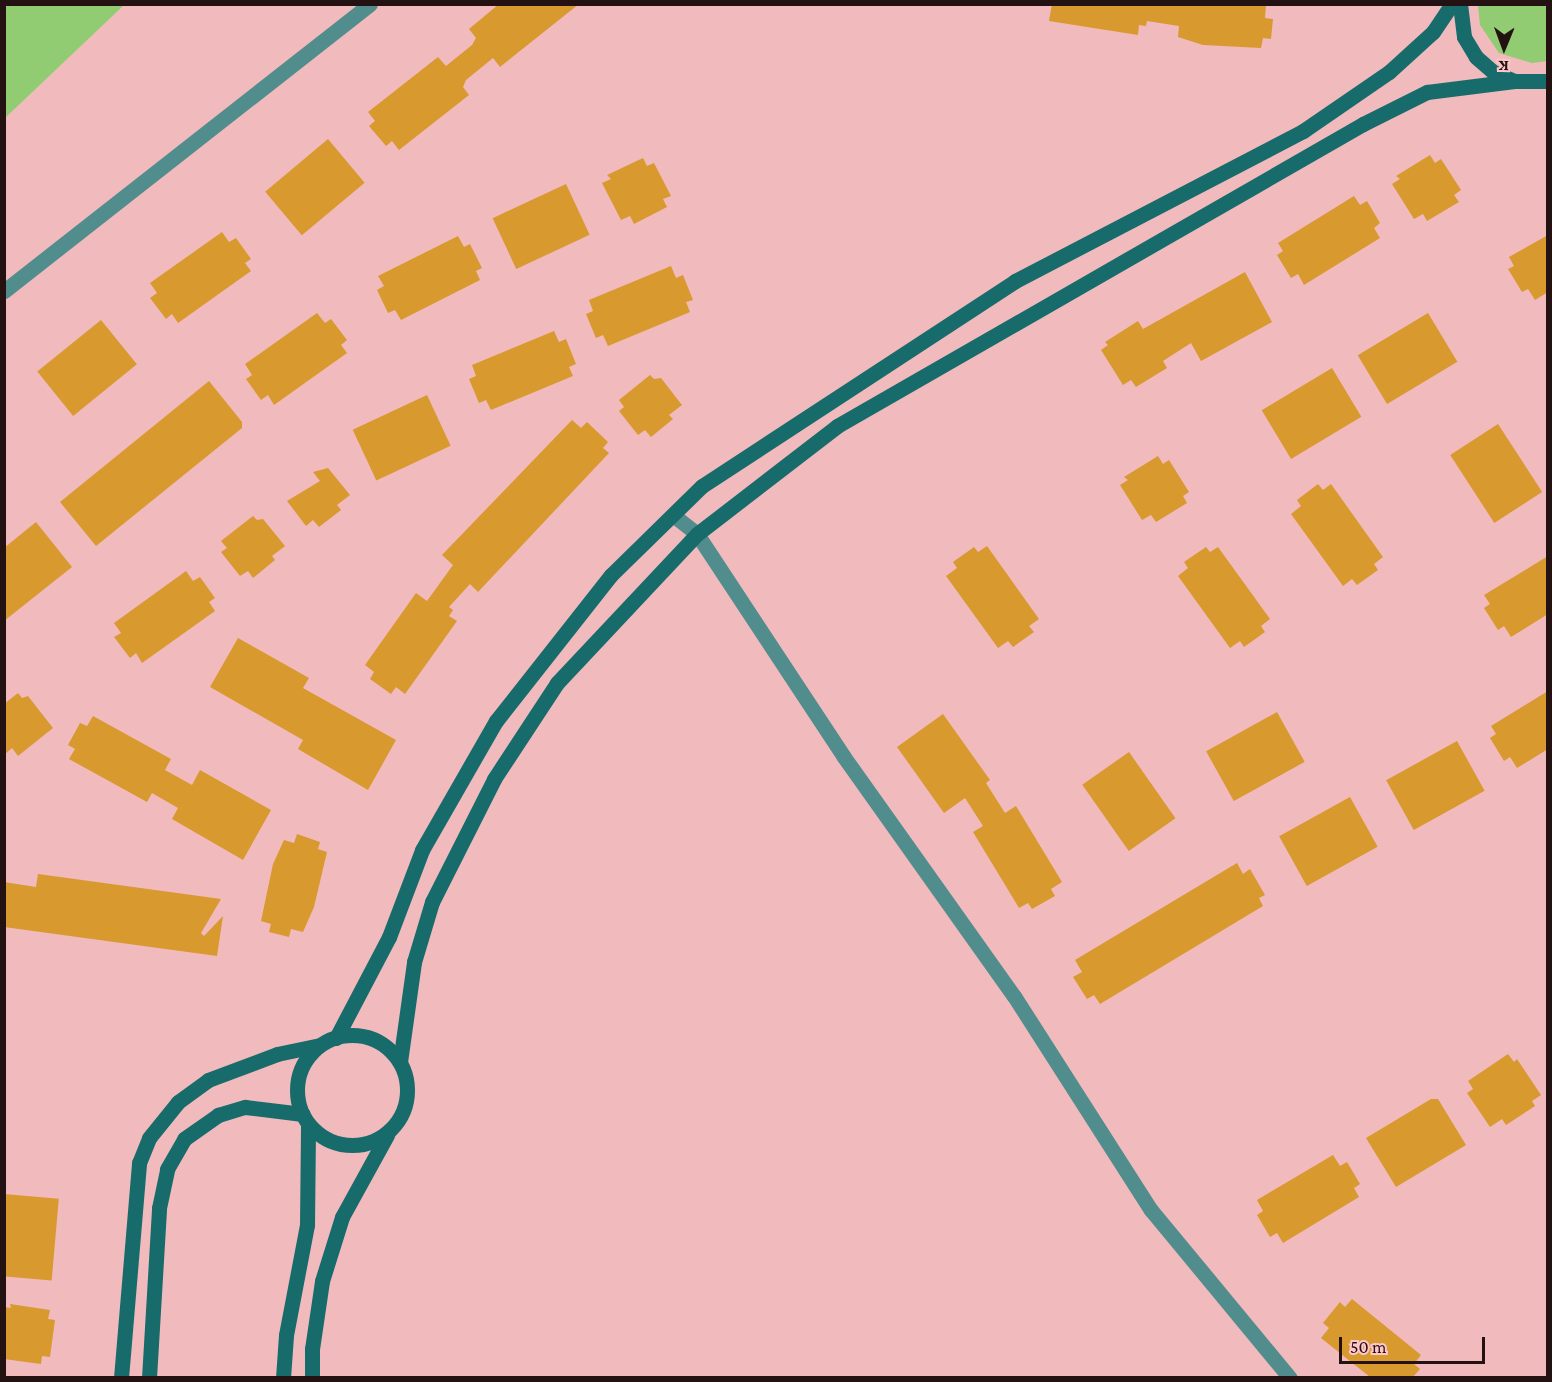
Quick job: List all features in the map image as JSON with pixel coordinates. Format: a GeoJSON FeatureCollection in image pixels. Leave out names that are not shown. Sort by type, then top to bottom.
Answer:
{"type":"FeatureCollection","features":[{"type":"Feature","properties":{"kind":"street"},"geometry":{"type":"LineString","coordinates":[[4,291],[370,4]]}},
{"type":"Feature","properties":{"kind":"street"},"geometry":{"type":"LineString","coordinates":[[336,1038],[389,937],[422,850],[496,721],[611,575],[702,486],[1015,281],[1303,131],[1389,72],[1432,32],[1452,4]]}},
{"type":"Feature","properties":{"kind":"street"},"geometry":{"type":"LineString","coordinates":[[1460,4],[1464,37],[1476,57],[1493,72],[1514,81]]}},
{"type":"Feature","properties":{"kind":"street"},"geometry":{"type":"LineString","coordinates":[[400,1062],[414,962],[432,902],[494,779],[557,683],[697,534],[837,426],[1363,124],[1427,92],[1514,81],[1548,81]]}},
{"type":"Feature","properties":{"kind":"street"},"geometry":{"type":"LineString","coordinates":[[673,515],[697,534],[844,757],[1014,996],[1152,1210],[1290,1377]]}},
{"type":"Feature","properties":{"kind":"street"},"geometry":{"type":"LineString","coordinates":[[121,1377],[139,1163],[149,1138],[178,1102],[208,1080],[277,1054],[320,1045],[336,1038],[371,1039],[388,1048],[400,1062],[406,1080],[407,1098],[390,1131],[359,1179],[342,1217],[322,1281],[312,1349],[312,1377]]}},
{"type":"Feature","properties":{"kind":"street"},"geometry":{"type":"LineString","coordinates":[[283,1377],[286,1335],[307,1225],[306,1119],[297,1091],[300,1074],[320,1045]]}},
{"type":"Feature","properties":{"kind":"street"},"geometry":{"type":"LineString","coordinates":[[149,1377],[159,1208],[167,1169],[184,1140],[218,1115],[245,1107],[306,1119],[338,1143],[356,1145],[375,1141],[390,1131]]}},
{"type":"Feature","properties":{"kind":"green space"},"geometry":{"type":"Polygon","coordinates":[[[5,4],[124,4],[124,5],[5,118],[5,4]]]}},
{"type":"Feature","properties":{"kind":"green space"},"geometry":{"type":"Polygon","coordinates":[[[1478,5],[1547,5],[1547,61],[1532,63],[1499,53],[1480,25],[1478,5]]]}},
{"type":"Feature","properties":{"kind":"building"},"geometry":{"type":"Polygon","coordinates":[[[499,4],[579,4],[500,67],[493,58],[466,80],[463,87],[469,95],[399,150],[392,141],[386,146],[369,126],[375,121],[368,112],[438,57],[446,66],[472,45],[476,38],[469,29],[499,4]]]}},
{"type":"Feature","properties":{"kind":"building"},"geometry":{"type":"Polygon","coordinates":[[[1052,4],[1266,5],[1265,18],[1273,19],[1271,39],[1263,38],[1261,48],[1203,45],[1178,37],[1179,26],[1147,21],[1146,26],[1139,25],[1138,35],[1049,21],[1052,4]]]}},
{"type":"Feature","properties":{"kind":"building"},"geometry":{"type":"Polygon","coordinates":[[[328,139],[365,183],[302,235],[265,192],[328,139]]]}},
{"type":"Feature","properties":{"kind":"building"},"geometry":{"type":"Polygon","coordinates":[[[1430,155],[1435,163],[1441,159],[1461,190],[1454,195],[1459,202],[1427,221],[1423,214],[1414,219],[1392,184],[1400,179],[1396,176],[1430,155]]]}},
{"type":"Feature","properties":{"kind":"building"},"geometry":{"type":"Polygon","coordinates":[[[643,158],[647,166],[654,163],[671,196],[663,199],[667,207],[634,224],[630,216],[621,220],[602,183],[611,179],[607,175],[643,158]]]}},
{"type":"Feature","properties":{"kind":"building"},"geometry":{"type":"Polygon","coordinates":[[[566,184],[590,235],[516,269],[493,218],[566,184]]]}},
{"type":"Feature","properties":{"kind":"building"},"geometry":{"type":"Polygon","coordinates":[[[1354,196],[1360,205],[1367,201],[1380,223],[1374,228],[1380,238],[1304,285],[1298,274],[1291,278],[1277,255],[1283,251],[1278,243],[1354,196]]]}},
{"type":"Feature","properties":{"kind":"building"},"geometry":{"type":"Polygon","coordinates":[[[222,232],[229,242],[236,238],[251,259],[245,263],[251,271],[178,323],[172,314],[166,319],[150,298],[157,293],[150,283],[222,232]]]}},
{"type":"Feature","properties":{"kind":"building"},"geometry":{"type":"Polygon","coordinates":[[[1548,235],[1548,292],[1535,300],[1528,289],[1522,292],[1508,269],[1514,266],[1509,257],[1548,235]]]}},
{"type":"Feature","properties":{"kind":"building"},"geometry":{"type":"Polygon","coordinates":[[[458,236],[464,247],[470,244],[482,268],[476,271],[480,280],[401,320],[395,310],[388,313],[377,290],[384,286],[378,276],[458,236]]]}},
{"type":"Feature","properties":{"kind":"building"},"geometry":{"type":"Polygon","coordinates":[[[671,266],[676,278],[683,275],[693,300],[686,302],[690,312],[608,346],[603,335],[596,338],[586,314],[593,311],[589,300],[671,266]]]}},
{"type":"Feature","properties":{"kind":"building"},"geometry":{"type":"Polygon","coordinates":[[[1245,272],[1272,322],[1201,361],[1191,343],[1163,361],[1167,368],[1136,387],[1131,380],[1123,385],[1101,350],[1108,345],[1105,342],[1138,321],[1143,329],[1245,272]]]}},
{"type":"Feature","properties":{"kind":"building"},"geometry":{"type":"Polygon","coordinates":[[[317,313],[325,323],[331,319],[347,340],[341,345],[347,353],[274,405],[268,395],[261,400],[246,379],[252,375],[245,364],[317,313]]]}},
{"type":"Feature","properties":{"kind":"building"},"geometry":{"type":"Polygon","coordinates":[[[1428,313],[1457,362],[1387,404],[1358,355],[1428,313]]]}},
{"type":"Feature","properties":{"kind":"building"},"geometry":{"type":"Polygon","coordinates":[[[101,320],[137,364],[73,416],[37,372],[101,320]]]}},
{"type":"Feature","properties":{"kind":"building"},"geometry":{"type":"Polygon","coordinates":[[[554,331],[559,342],[566,339],[576,364],[569,367],[573,376],[491,410],[486,400],[479,403],[469,379],[476,376],[472,365],[554,331]]]}},
{"type":"Feature","properties":{"kind":"building"},"geometry":{"type":"Polygon","coordinates":[[[1332,368],[1361,417],[1291,459],[1262,410],[1332,368]]]}},
{"type":"Feature","properties":{"kind":"building"},"geometry":{"type":"Polygon","coordinates":[[[650,375],[654,379],[661,378],[682,405],[669,415],[673,419],[651,437],[645,430],[638,435],[619,411],[624,407],[619,400],[650,375]]]}},
{"type":"Feature","properties":{"kind":"building"},"geometry":{"type":"Polygon","coordinates":[[[209,381],[242,422],[242,428],[96,546],[60,502],[209,381]]]}},
{"type":"Feature","properties":{"kind":"building"},"geometry":{"type":"Polygon","coordinates":[[[427,395],[451,446],[376,480],[353,430],[427,395]]]}},
{"type":"Feature","properties":{"kind":"building"},"geometry":{"type":"Polygon","coordinates":[[[572,420],[581,428],[587,422],[608,442],[603,448],[609,453],[478,592],[470,584],[449,607],[453,610],[449,616],[457,621],[405,694],[396,687],[391,694],[370,679],[374,672],[365,665],[416,593],[427,601],[453,565],[442,555],[572,420]]]}},
{"type":"Feature","properties":{"kind":"building"},"geometry":{"type":"Polygon","coordinates":[[[1498,424],[1542,492],[1494,523],[1450,455],[1498,424]]]}},
{"type":"Feature","properties":{"kind":"building"},"geometry":{"type":"Polygon","coordinates":[[[1158,456],[1163,464],[1169,460],[1189,492],[1183,496],[1187,503],[1156,522],[1151,515],[1142,520],[1120,485],[1128,480],[1124,477],[1158,456]]]}},
{"type":"Feature","properties":{"kind":"building"},"geometry":{"type":"Polygon","coordinates":[[[328,468],[350,495],[337,505],[341,510],[319,527],[313,520],[306,526],[287,501],[320,481],[313,472],[328,468]]]}},
{"type":"Feature","properties":{"kind":"building"},"geometry":{"type":"Polygon","coordinates":[[[1318,484],[1323,490],[1331,484],[1383,557],[1374,564],[1378,570],[1357,585],[1352,579],[1343,586],[1291,514],[1301,506],[1297,500],[1318,484]]]}},
{"type":"Feature","properties":{"kind":"building"},"geometry":{"type":"Polygon","coordinates":[[[253,516],[257,520],[263,519],[285,546],[272,556],[275,560],[253,578],[248,571],[240,576],[221,552],[227,548],[221,541],[253,516]]]}},
{"type":"Feature","properties":{"kind":"building"},"geometry":{"type":"Polygon","coordinates":[[[36,522],[72,567],[4,621],[4,548],[36,522]]]}},
{"type":"Feature","properties":{"kind":"building"},"geometry":{"type":"Polygon","coordinates":[[[987,546],[1039,619],[1029,626],[1034,632],[1013,647],[1008,641],[998,648],[946,576],[957,568],[953,562],[974,547],[978,552],[987,546]]]}},
{"type":"Feature","properties":{"kind":"building"},"geometry":{"type":"Polygon","coordinates":[[[1206,547],[1210,552],[1218,547],[1270,619],[1261,626],[1265,632],[1244,647],[1240,641],[1230,648],[1178,576],[1188,568],[1184,562],[1206,547]]]}},
{"type":"Feature","properties":{"kind":"building"},"geometry":{"type":"Polygon","coordinates":[[[1548,556],[1548,614],[1511,637],[1504,626],[1498,630],[1484,608],[1490,604],[1484,595],[1548,556]]]}},
{"type":"Feature","properties":{"kind":"building"},"geometry":{"type":"Polygon","coordinates":[[[186,571],[193,581],[200,577],[215,598],[209,602],[215,611],[142,663],[136,653],[130,658],[114,637],[121,633],[114,623],[186,571]]]}},
{"type":"Feature","properties":{"kind":"building"},"geometry":{"type":"Polygon","coordinates":[[[238,638],[309,678],[303,688],[396,740],[368,790],[298,749],[303,740],[210,687],[238,638]]]}},
{"type":"Feature","properties":{"kind":"building"},"geometry":{"type":"Polygon","coordinates":[[[1548,691],[1548,749],[1517,768],[1510,757],[1504,761],[1490,738],[1496,734],[1491,726],[1548,691]]]}},
{"type":"Feature","properties":{"kind":"building"},"geometry":{"type":"Polygon","coordinates":[[[18,693],[22,698],[28,696],[53,728],[18,756],[12,748],[4,755],[4,704],[18,693]]]}},
{"type":"Feature","properties":{"kind":"building"},"geometry":{"type":"Polygon","coordinates":[[[1277,712],[1305,762],[1234,801],[1206,751],[1277,712]]]}},
{"type":"Feature","properties":{"kind":"building"},"geometry":{"type":"Polygon","coordinates":[[[943,714],[990,780],[986,783],[1005,813],[1016,806],[1062,882],[1051,889],[1055,896],[1032,909],[1028,903],[1019,908],[973,832],[983,826],[965,798],[944,813],[897,747],[943,714]]]}},
{"type":"Feature","properties":{"kind":"building"},"geometry":{"type":"Polygon","coordinates":[[[93,716],[171,759],[165,770],[192,785],[200,770],[271,810],[243,860],[172,819],[178,808],[152,793],[147,802],[69,759],[75,749],[68,745],[80,723],[87,726],[93,716]]]}},
{"type":"Feature","properties":{"kind":"building"},"geometry":{"type":"Polygon","coordinates":[[[1457,741],[1485,791],[1414,830],[1386,780],[1457,741]]]}},
{"type":"Feature","properties":{"kind":"building"},"geometry":{"type":"Polygon","coordinates":[[[1129,752],[1175,818],[1129,851],[1082,785],[1129,752]]]}},
{"type":"Feature","properties":{"kind":"building"},"geometry":{"type":"Polygon","coordinates":[[[1350,797],[1378,847],[1307,886],[1279,836],[1350,797]]]}},
{"type":"Feature","properties":{"kind":"building"},"geometry":{"type":"Polygon","coordinates":[[[297,834],[320,842],[318,849],[327,852],[314,907],[303,932],[291,929],[289,937],[269,932],[271,924],[261,921],[273,864],[284,840],[294,843],[297,834]]]}},
{"type":"Feature","properties":{"kind":"building"},"geometry":{"type":"Polygon","coordinates":[[[1237,863],[1243,874],[1250,869],[1265,895],[1259,898],[1263,906],[1100,1004],[1094,995],[1087,999],[1073,977],[1082,972],[1075,960],[1237,863]]]}},
{"type":"Feature","properties":{"kind":"building"},"geometry":{"type":"Polygon","coordinates":[[[38,874],[221,899],[201,933],[204,936],[223,916],[217,956],[4,927],[4,882],[36,887],[38,874]]]}},
{"type":"Feature","properties":{"kind":"building"},"geometry":{"type":"Polygon","coordinates":[[[1508,1054],[1514,1062],[1517,1059],[1541,1095],[1532,1101],[1535,1106],[1506,1125],[1502,1119],[1490,1127],[1467,1093],[1473,1089],[1468,1081],[1508,1054]]]}},
{"type":"Feature","properties":{"kind":"building"},"geometry":{"type":"Polygon","coordinates":[[[1431,1099],[1438,1099],[1466,1145],[1396,1187],[1366,1138],[1431,1099]]]}},
{"type":"Feature","properties":{"kind":"building"},"geometry":{"type":"Polygon","coordinates":[[[1333,1155],[1340,1166],[1347,1162],[1360,1184],[1354,1188],[1359,1197],[1283,1243],[1277,1233],[1270,1237],[1257,1215],[1263,1211],[1257,1200],[1333,1155]]]}},
{"type":"Feature","properties":{"kind":"building"},"geometry":{"type":"Polygon","coordinates":[[[4,1194],[59,1199],[52,1280],[4,1276],[4,1194]]]}},
{"type":"Feature","properties":{"kind":"building"},"geometry":{"type":"Polygon","coordinates":[[[1352,1299],[1421,1355],[1414,1364],[1420,1369],[1413,1377],[1370,1377],[1321,1338],[1329,1328],[1323,1323],[1340,1302],[1345,1307],[1352,1299]]]}},
{"type":"Feature","properties":{"kind":"building"},"geometry":{"type":"Polygon","coordinates":[[[10,1304],[50,1310],[48,1319],[55,1320],[50,1357],[42,1356],[41,1364],[4,1359],[4,1307],[11,1308],[10,1304]]]}}]}
